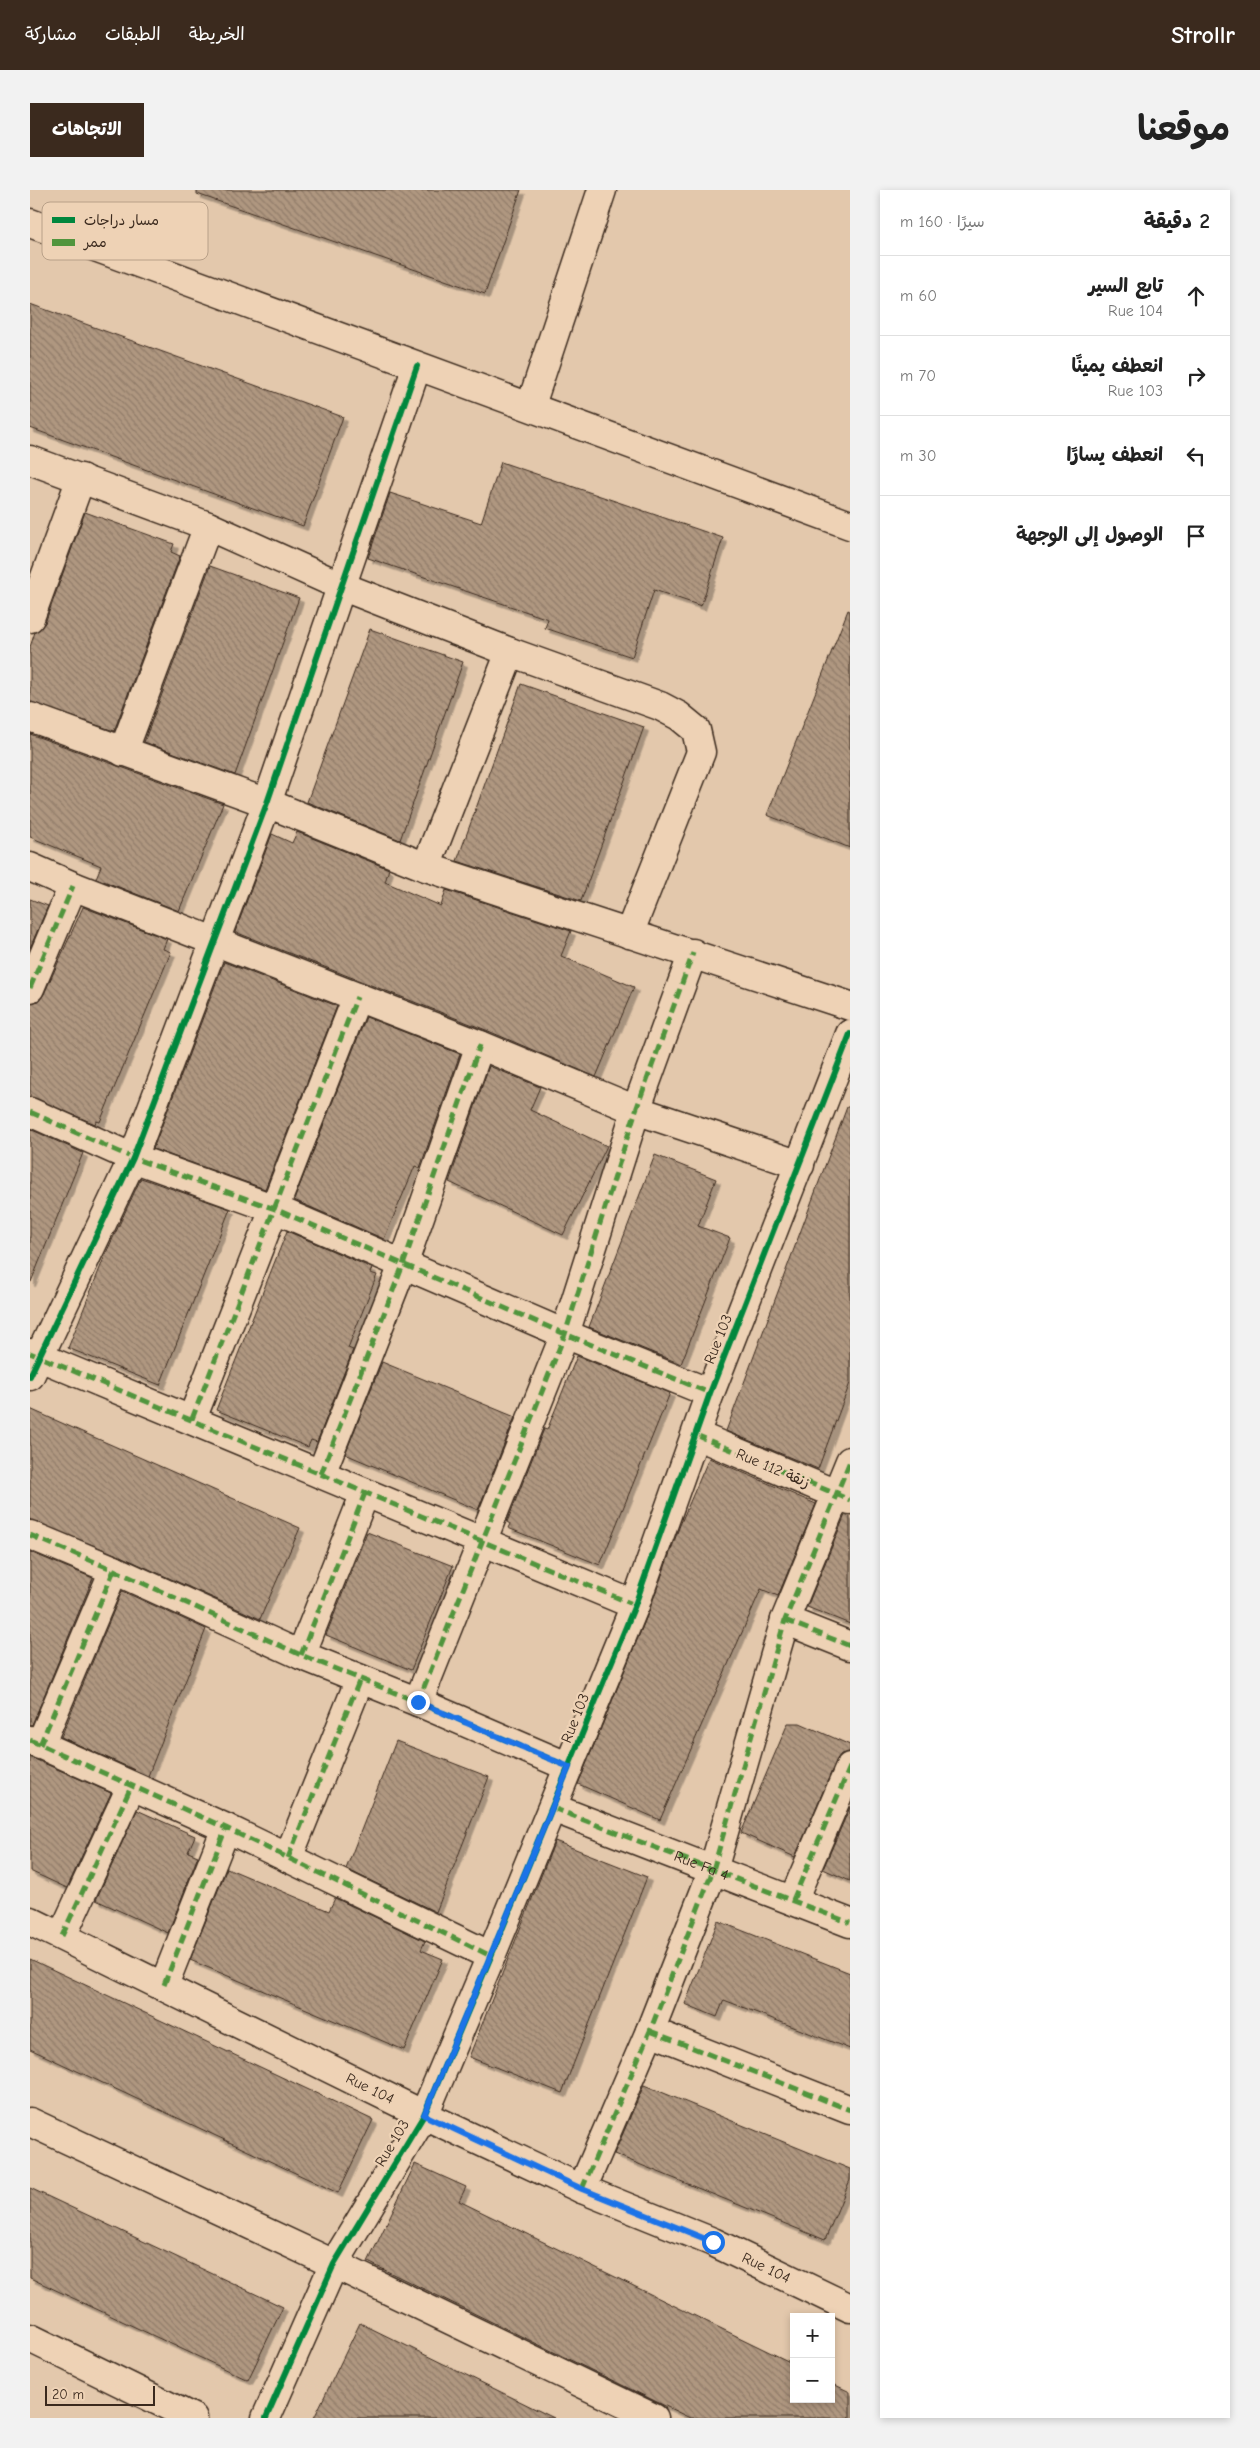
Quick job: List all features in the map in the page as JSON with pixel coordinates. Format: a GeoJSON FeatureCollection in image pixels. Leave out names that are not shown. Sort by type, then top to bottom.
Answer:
{"type":"FeatureCollection","features":[{"type":"Feature","properties":{"kind":"street"},"geometry":{"type":"LineString","coordinates":[[531,405],[602,190]]}},
{"type":"Feature","properties":{"kind":"street"},"geometry":{"type":"LineString","coordinates":[[30,223],[42,227]]}},
{"type":"Feature","properties":{"kind":"street"},"geometry":{"type":"LineString","coordinates":[[130,260],[417,366],[531,405],[850,525]]}},
{"type":"Feature","properties":{"kind":"street"},"geometry":{"type":"LineString","coordinates":[[417,366],[267,803],[133,1158],[33,1362],[192,1418],[365,1493],[635,1605]]}},
{"type":"Feature","properties":{"kind":"street"},"geometry":{"type":"LineString","coordinates":[[30,460],[208,526],[341,586],[510,652],[660,706],[679,716],[696,730],[701,752],[629,934]]}},
{"type":"Feature","properties":{"kind":"street"},"geometry":{"type":"LineString","coordinates":[[30,618],[82,478]]}},
{"type":"Feature","properties":{"kind":"street"},"geometry":{"type":"LineString","coordinates":[[123,752],[208,526]]}},
{"type":"Feature","properties":{"kind":"street"},"geometry":{"type":"LineString","coordinates":[[426,867],[510,652]]}},
{"type":"Feature","properties":{"kind":"street"},"geometry":{"type":"LineString","coordinates":[[30,717],[267,803],[426,867],[850,1006]]}},
{"type":"Feature","properties":{"kind":"street"},"geometry":{"type":"LineString","coordinates":[[30,867],[73,886],[480,1045],[636,1110],[800,1165]]}},
{"type":"Feature","properties":{"kind":"street"},"geometry":{"type":"LineString","coordinates":[[30,988],[73,886]]}},
{"type":"Feature","properties":{"kind":"street"},"geometry":{"type":"LineString","coordinates":[[418,1702],[565,1334],[636,1110],[693,953]]}},
{"type":"Feature","properties":{"kind":"street"},"geometry":{"type":"LineString","coordinates":[[192,1418],[357,997]]}},
{"type":"Feature","properties":{"kind":"street","name":"Rue 103"},"geometry":{"type":"LineString","coordinates":[[266,2418],[334,2264],[424,2115],[553,1808],[635,1605],[710,1393],[850,1034]]}},
{"type":"Feature","properties":{"kind":"street"},"geometry":{"type":"LineString","coordinates":[[321,1474],[403,1265],[480,1045]]}},
{"type":"Feature","properties":{"kind":"street"},"geometry":{"type":"LineString","coordinates":[[30,1112],[133,1158],[275,1210],[565,1334],[710,1393]]}},
{"type":"Feature","properties":{"kind":"street","name":"Rue 112 زنقة"},"geometry":{"type":"LineString","coordinates":[[696,1435],[843,1497]]}},
{"type":"Feature","properties":{"kind":"street"},"geometry":{"type":"LineString","coordinates":[[582,2189],[650,2031],[713,1870],[785,1620],[843,1497],[850,1461]]}},
{"type":"Feature","properties":{"kind":"street"},"geometry":{"type":"LineString","coordinates":[[301,1656],[365,1493]]}},
{"type":"Feature","properties":{"kind":"street"},"geometry":{"type":"LineString","coordinates":[[30,1535],[114,1570],[301,1656],[418,1702],[569,1767]]}},
{"type":"Feature","properties":{"kind":"street"},"geometry":{"type":"LineString","coordinates":[[114,1570],[35,1742],[131,1787],[226,1828],[491,1956]]}},
{"type":"Feature","properties":{"kind":"street"},"geometry":{"type":"LineString","coordinates":[[785,1620],[850,1646]]}},
{"type":"Feature","properties":{"kind":"street"},"geometry":{"type":"LineString","coordinates":[[288,1858],[360,1679]]}},
{"type":"Feature","properties":{"kind":"street"},"geometry":{"type":"LineString","coordinates":[[794,1900],[850,1767]]}},
{"type":"Feature","properties":{"kind":"street"},"geometry":{"type":"LineString","coordinates":[[62,1936],[131,1787]]}},
{"type":"Feature","properties":{"kind":"street","name":"Rue Fa 4"},"geometry":{"type":"LineString","coordinates":[[553,1808],[850,1923]]}},
{"type":"Feature","properties":{"kind":"street"},"geometry":{"type":"LineString","coordinates":[[164,1985],[226,1828]]}},
{"type":"Feature","properties":{"kind":"street","name":"Rue 104"},"geometry":{"type":"LineString","coordinates":[[30,1921],[164,1985],[424,2115],[582,2189],[713,2242],[850,2308]]}},
{"type":"Feature","properties":{"kind":"street"},"geometry":{"type":"LineString","coordinates":[[650,2031],[850,2110]]}},
{"type":"Feature","properties":{"kind":"street"},"geometry":{"type":"LineString","coordinates":[[30,2122],[334,2264],[654,2418]]}},
{"type":"Feature","properties":{"kind":"street"},"geometry":{"type":"LineString","coordinates":[[30,2338],[193,2418]]}},
{"type":"Feature","properties":{"kind":"building"},"geometry":{"type":"Polygon","coordinates":[[[197,190],[521,190],[485,294],[197,194],[197,190]]]}},
{"type":"Feature","properties":{"kind":"building"},"geometry":{"type":"Polygon","coordinates":[[[30,304],[343,417],[303,526],[30,428],[30,304]]]}},
{"type":"Feature","properties":{"kind":"building"},"geometry":{"type":"Polygon","coordinates":[[[501,462],[723,538],[701,606],[654,590],[632,657],[545,628],[548,619],[368,558],[390,493],[481,523],[501,462]]]}},
{"type":"Feature","properties":{"kind":"building"},"geometry":{"type":"Polygon","coordinates":[[[85,512],[174,544],[171,552],[180,556],[114,731],[30,702],[30,647],[35,632],[45,623],[85,512]]]}},
{"type":"Feature","properties":{"kind":"building"},"geometry":{"type":"Polygon","coordinates":[[[210,566],[299,598],[235,775],[144,742],[210,566]]]}},
{"type":"Feature","properties":{"kind":"building"},"geometry":{"type":"Polygon","coordinates":[[[848,610],[850,611],[850,848],[767,815],[848,610]]]}},
{"type":"Feature","properties":{"kind":"building"},"geometry":{"type":"Polygon","coordinates":[[[370,629],[463,662],[400,840],[307,802],[370,629]]]}},
{"type":"Feature","properties":{"kind":"building"},"geometry":{"type":"Polygon","coordinates":[[[521,684],[644,727],[581,901],[457,861],[521,684]]]}},
{"type":"Feature","properties":{"kind":"building"},"geometry":{"type":"Polygon","coordinates":[[[30,734],[223,804],[179,911],[96,878],[101,866],[30,837],[30,734]]]}},
{"type":"Feature","properties":{"kind":"building"},"geometry":{"type":"Polygon","coordinates":[[[297,832],[389,869],[385,882],[441,906],[446,890],[571,931],[561,956],[634,987],[596,1077],[486,1030],[235,932],[272,834],[292,843],[297,832]]]}},
{"type":"Feature","properties":{"kind":"building"},"geometry":{"type":"Polygon","coordinates":[[[30,899],[48,906],[30,948],[30,899]]]}},
{"type":"Feature","properties":{"kind":"building"},"geometry":{"type":"Polygon","coordinates":[[[83,907],[167,939],[163,949],[171,952],[100,1122],[96,1121],[95,1124],[30,1097],[30,1003],[39,1001],[44,994],[83,907]]]}},
{"type":"Feature","properties":{"kind":"building"},"geometry":{"type":"Polygon","coordinates":[[[224,962],[337,1006],[265,1189],[153,1149],[224,962]]]}},
{"type":"Feature","properties":{"kind":"building"},"geometry":{"type":"Polygon","coordinates":[[[366,1017],[460,1054],[420,1168],[415,1166],[384,1239],[294,1200],[366,1017]]]}},
{"type":"Feature","properties":{"kind":"building"},"geometry":{"type":"Polygon","coordinates":[[[489,1066],[540,1087],[530,1110],[607,1146],[563,1235],[449,1182],[489,1066]]]}},
{"type":"Feature","properties":{"kind":"building"},"geometry":{"type":"Polygon","coordinates":[[[847,1107],[850,1107],[850,1383],[818,1469],[726,1431],[847,1107]]]}},
{"type":"Feature","properties":{"kind":"building"},"geometry":{"type":"Polygon","coordinates":[[[30,1129],[83,1153],[31,1282],[30,1282],[30,1129]]]}},
{"type":"Feature","properties":{"kind":"building"},"geometry":{"type":"Polygon","coordinates":[[[655,1155],[716,1179],[698,1226],[730,1238],[681,1364],[589,1327],[655,1155]]]}},
{"type":"Feature","properties":{"kind":"building"},"geometry":{"type":"Polygon","coordinates":[[[141,1178],[230,1209],[160,1385],[68,1348],[106,1253],[141,1178]]]}},
{"type":"Feature","properties":{"kind":"building"},"geometry":{"type":"Polygon","coordinates":[[[287,1231],[372,1268],[370,1273],[377,1275],[348,1348],[353,1350],[317,1442],[311,1440],[308,1447],[216,1410],[287,1231]]]}},
{"type":"Feature","properties":{"kind":"building"},"geometry":{"type":"Polygon","coordinates":[[[577,1356],[670,1393],[600,1565],[508,1528],[510,1524],[507,1522],[544,1429],[547,1430],[577,1356]]]}},
{"type":"Feature","properties":{"kind":"building"},"geometry":{"type":"Polygon","coordinates":[[[382,1362],[515,1417],[478,1510],[345,1454],[382,1362]]]}},
{"type":"Feature","properties":{"kind":"building"},"geometry":{"type":"Polygon","coordinates":[[[30,1409],[300,1528],[260,1619],[120,1556],[30,1520],[30,1409]]]}},
{"type":"Feature","properties":{"kind":"building"},"geometry":{"type":"Polygon","coordinates":[[[709,1458],[816,1504],[778,1596],[761,1589],[660,1820],[578,1784],[649,1611],[680,1525],[709,1458]]]}},
{"type":"Feature","properties":{"kind":"building"},"geometry":{"type":"Polygon","coordinates":[[[845,1515],[850,1517],[850,1624],[807,1607],[845,1515]]]}},
{"type":"Feature","properties":{"kind":"building"},"geometry":{"type":"Polygon","coordinates":[[[367,1532],[453,1566],[411,1670],[326,1635],[367,1532]]]}},
{"type":"Feature","properties":{"kind":"building"},"geometry":{"type":"Polygon","coordinates":[[[30,1552],[93,1578],[32,1725],[30,1725],[30,1552]]]}},
{"type":"Feature","properties":{"kind":"building"},"geometry":{"type":"Polygon","coordinates":[[[122,1591],[206,1629],[148,1776],[61,1737],[122,1591]]]}},
{"type":"Feature","properties":{"kind":"building"},"geometry":{"type":"Polygon","coordinates":[[[788,1723],[800,1723],[850,1745],[850,1752],[841,1754],[836,1761],[795,1857],[741,1833],[788,1723]]]}},
{"type":"Feature","properties":{"kind":"building"},"geometry":{"type":"Polygon","coordinates":[[[396,1741],[489,1777],[436,1912],[346,1869],[396,1741]]]}},
{"type":"Feature","properties":{"kind":"building"},"geometry":{"type":"Polygon","coordinates":[[[30,1757],[111,1793],[67,1888],[30,1871],[30,1757]]]}},
{"type":"Feature","properties":{"kind":"building"},"geometry":{"type":"Polygon","coordinates":[[[850,1807],[850,1881],[823,1869],[850,1807]]]}},
{"type":"Feature","properties":{"kind":"building"},"geometry":{"type":"Polygon","coordinates":[[[137,1810],[195,1836],[188,1852],[198,1856],[168,1933],[96,1900],[137,1810]]]}},
{"type":"Feature","properties":{"kind":"building"},"geometry":{"type":"Polygon","coordinates":[[[555,1841],[647,1877],[562,2093],[469,2057],[555,1841]]]}},
{"type":"Feature","properties":{"kind":"building"},"geometry":{"type":"Polygon","coordinates":[[[227,1868],[329,1911],[335,1898],[425,1941],[421,1950],[443,1959],[404,2050],[190,1960],[227,1868]]]}},
{"type":"Feature","properties":{"kind":"building"},"geometry":{"type":"Polygon","coordinates":[[[718,1921],[850,1973],[850,2049],[724,2000],[717,2017],[685,2004],[718,1921]]]}},
{"type":"Feature","properties":{"kind":"building"},"geometry":{"type":"Polygon","coordinates":[[[30,1959],[373,2120],[338,2193],[30,2049],[30,1959]]]}},
{"type":"Feature","properties":{"kind":"building"},"geometry":{"type":"Polygon","coordinates":[[[644,2085],[850,2169],[850,2180],[825,2240],[614,2154],[644,2085]]]}},
{"type":"Feature","properties":{"kind":"building"},"geometry":{"type":"Polygon","coordinates":[[[415,2164],[466,2187],[459,2201],[790,2362],[790,2403],[835,2403],[835,2385],[850,2392],[850,2418],[690,2418],[368,2262],[415,2164]]]}},
{"type":"Feature","properties":{"kind":"building"},"geometry":{"type":"Polygon","coordinates":[[[30,2188],[283,2307],[248,2380],[30,2278],[30,2188]]]}},
{"type":"Feature","properties":{"kind":"building"},"geometry":{"type":"Polygon","coordinates":[[[360,2323],[554,2418],[314,2418],[360,2323]]]}},
{"type":"Feature","properties":{"kind":"marked path"},"geometry":{"type":"LineString","coordinates":[[30,988],[73,886]]}},
{"type":"Feature","properties":{"kind":"marked path"},"geometry":{"type":"LineString","coordinates":[[418,1702],[565,1334],[636,1110],[693,953]]}},
{"type":"Feature","properties":{"kind":"marked path"},"geometry":{"type":"LineString","coordinates":[[192,1419],[357,997]]}},
{"type":"Feature","properties":{"kind":"marked path"},"geometry":{"type":"LineString","coordinates":[[321,1474],[403,1265],[480,1045]]}},
{"type":"Feature","properties":{"kind":"marked path"},"geometry":{"type":"LineString","coordinates":[[30,1112],[133,1158],[275,1209],[565,1334],[710,1393]]}},
{"type":"Feature","properties":{"kind":"marked path"},"geometry":{"type":"LineString","coordinates":[[30,1353],[635,1605]]}},
{"type":"Feature","properties":{"kind":"marked path"},"geometry":{"type":"LineString","coordinates":[[696,1435],[850,1500]]}},
{"type":"Feature","properties":{"kind":"marked path"},"geometry":{"type":"LineString","coordinates":[[582,2189],[650,2031],[713,1870],[785,1620],[850,1461]]}},
{"type":"Feature","properties":{"kind":"marked path"},"geometry":{"type":"LineString","coordinates":[[301,1655],[365,1493]]}},
{"type":"Feature","properties":{"kind":"marked path"},"geometry":{"type":"LineString","coordinates":[[30,1535],[114,1570],[301,1655],[418,1702],[569,1767]]}},
{"type":"Feature","properties":{"kind":"marked path"},"geometry":{"type":"LineString","coordinates":[[40,1745],[114,1570]]}},
{"type":"Feature","properties":{"kind":"marked path"},"geometry":{"type":"LineString","coordinates":[[785,1620],[850,1646]]}},
{"type":"Feature","properties":{"kind":"marked path"},"geometry":{"type":"LineString","coordinates":[[288,1858],[360,1679]]}},
{"type":"Feature","properties":{"kind":"marked path"},"geometry":{"type":"LineString","coordinates":[[30,1740],[226,1828],[491,1956]]}},
{"type":"Feature","properties":{"kind":"marked path"},"geometry":{"type":"LineString","coordinates":[[793,1900],[850,1767]]}},
{"type":"Feature","properties":{"kind":"marked path"},"geometry":{"type":"LineString","coordinates":[[62,1936],[131,1787]]}},
{"type":"Feature","properties":{"kind":"marked path"},"geometry":{"type":"LineString","coordinates":[[553,1808],[850,1923]]}},
{"type":"Feature","properties":{"kind":"marked path"},"geometry":{"type":"LineString","coordinates":[[164,1985],[226,1828]]}},
{"type":"Feature","properties":{"kind":"marked path"},"geometry":{"type":"LineString","coordinates":[[650,2031],[850,2110]]}},
{"type":"Feature","properties":{"kind":"cycle path"},"geometry":{"type":"LineString","coordinates":[[30,1376],[133,1158],[267,803],[417,366]]}},
{"type":"Feature","properties":{"kind":"cycle path"},"geometry":{"type":"LineString","coordinates":[[266,2418],[334,2264],[424,2115],[635,1605],[710,1393],[850,1034]]}},
{"type":"Feature","properties":{"kind":"route"},"geometry":{"type":"LineString","coordinates":[[418,1702],[569,1767],[424,2115],[582,2189],[713,2242]]}}]}
